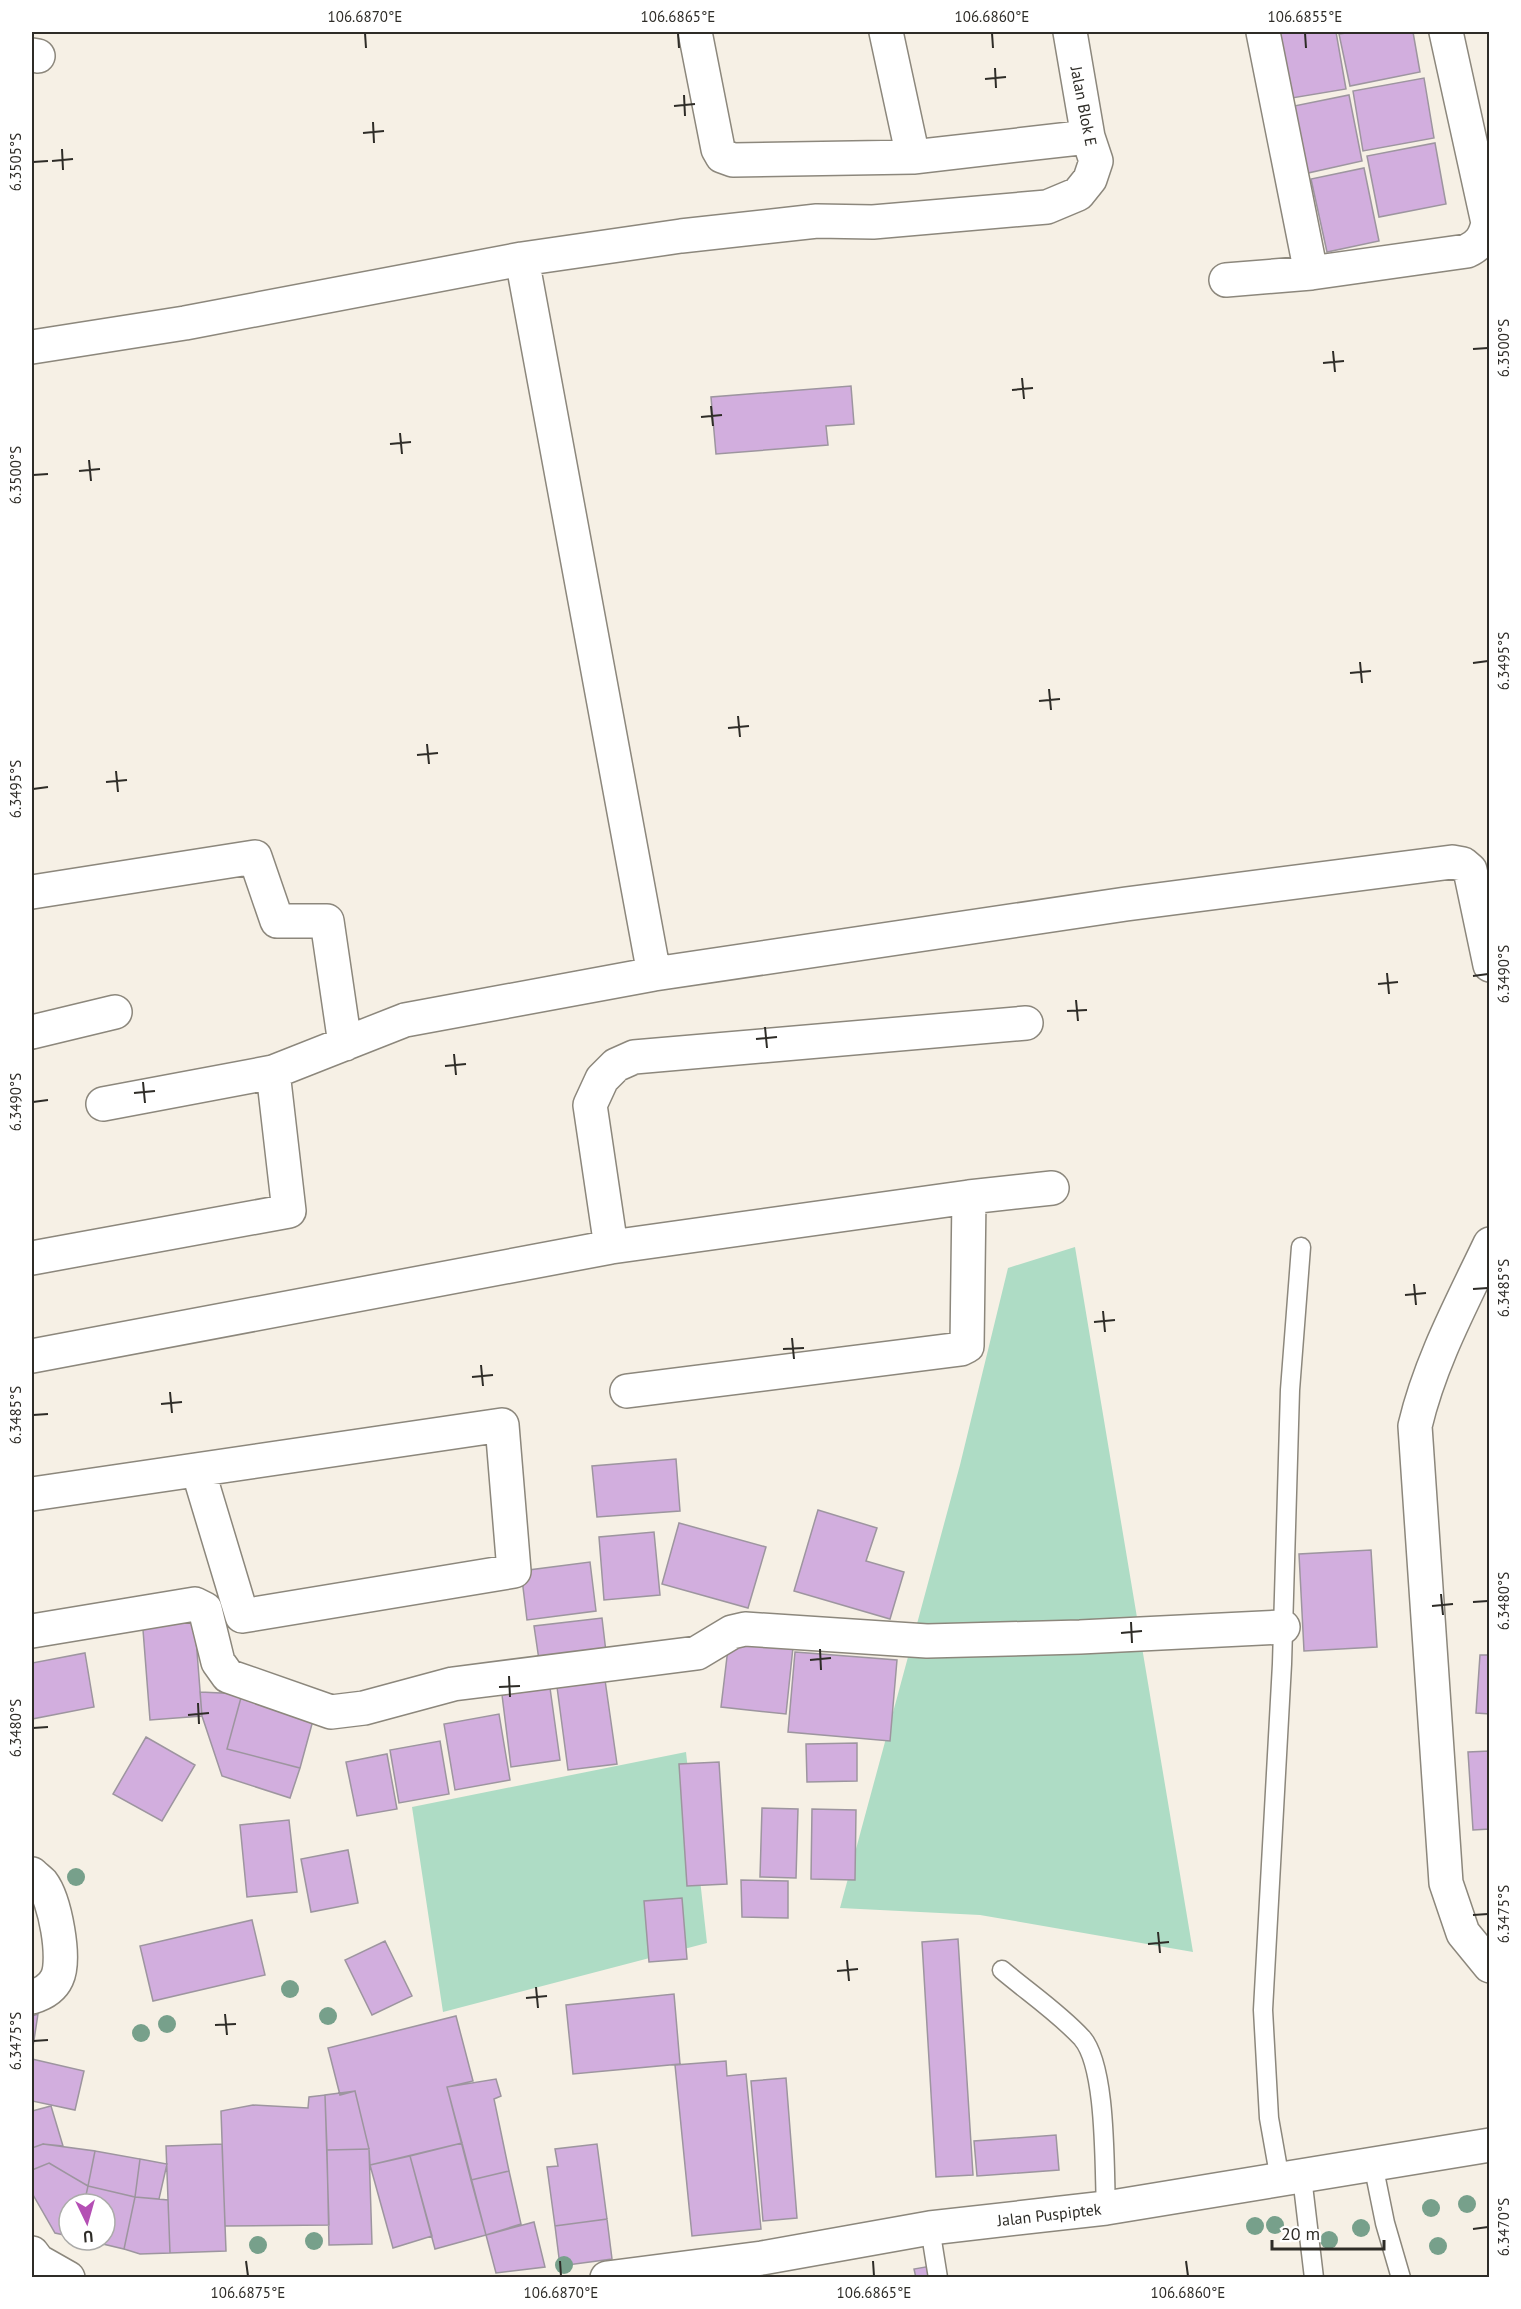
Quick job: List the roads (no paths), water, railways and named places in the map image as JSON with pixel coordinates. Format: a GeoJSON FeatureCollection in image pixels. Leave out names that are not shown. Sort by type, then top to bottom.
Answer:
{"type":"FeatureCollection","features":[{"type":"Feature","properties":{"kind":"street"},"geometry":{"type":"LineString","coordinates":[[695,32],[716,143],[722,156],[733,160],[913,157],[1088,137]]}},
{"type":"Feature","properties":{"kind":"street"},"geometry":{"type":"LineString","coordinates":[[886,32],[913,157]]}},
{"type":"Feature","properties":{"kind":"street","name":"Jalan Blok E"},"geometry":{"type":"LineString","coordinates":[[522,259],[681,236],[818,221],[873,222],[1047,207],[1078,194],[1090,179],[1096,161],[1088,137],[1070,32]]}},
{"type":"Feature","properties":{"kind":"street"},"geometry":{"type":"LineString","coordinates":[[1263,32],[1311,273]]}},
{"type":"Feature","properties":{"kind":"street"},"geometry":{"type":"LineString","coordinates":[[1226,280],[1311,273],[1467,251],[1476,246],[1486,234],[1488,223],[1446,32]]}},
{"type":"Feature","properties":{"kind":"street"},"geometry":{"type":"LineString","coordinates":[[32,347],[185,323],[522,259],[654,974]]}},
{"type":"Feature","properties":{"kind":"street"},"geometry":{"type":"LineString","coordinates":[[32,892],[255,857],[277,921],[327,921],[345,1044]]}},
{"type":"Feature","properties":{"kind":"street"},"geometry":{"type":"LineString","coordinates":[[103,1104],[273,1072],[405,1020],[654,974],[1126,904],[1452,862],[1463,864],[1470,870],[1490,965]]}},
{"type":"Feature","properties":{"kind":"street"},"geometry":{"type":"LineString","coordinates":[[32,1032],[115,1012]]}},
{"type":"Feature","properties":{"kind":"street"},"geometry":{"type":"LineString","coordinates":[[611,1247],[590,1105],[602,1079],[616,1065],[634,1057],[1026,1023]]}},
{"type":"Feature","properties":{"kind":"street"},"geometry":{"type":"LineString","coordinates":[[32,1258],[289,1211],[273,1072]]}},
{"type":"Feature","properties":{"kind":"street"},"geometry":{"type":"LineString","coordinates":[[32,1356],[611,1247],[969,1197],[1052,1188]]}},
{"type":"Feature","properties":{"kind":"street"},"geometry":{"type":"LineString","coordinates":[[627,1390],[950,1351],[967,1346],[969,1197]]}},
{"type":"Feature","properties":{"kind":"street"},"geometry":{"type":"LineString","coordinates":[[1490,1244],[1423,1392],[1415,1426],[1446,1883],[1463,1933],[1490,1966]]}},
{"type":"Feature","properties":{"kind":"street"},"geometry":{"type":"LineString","coordinates":[[32,1494],[502,1425],[514,1571],[242,1616],[198,1470]]}},
{"type":"Feature","properties":{"kind":"street"},"geometry":{"type":"LineString","coordinates":[[32,1631],[195,1604],[205,1609],[218,1662],[228,1676],[331,1712],[364,1708],[453,1684],[697,1653],[732,1632],[745,1629],[927,1641],[1283,1627]]}},
{"type":"Feature","properties":{"kind":"street"},"geometry":{"type":"LineString","coordinates":[[32,1874],[43,1884],[57,1926],[60,1964],[57,1978],[48,1991],[32,1997]]}},
{"type":"Feature","properties":{"kind":"street","name":"Jalan Puspiptek"},"geometry":{"type":"LineString","coordinates":[[607,2277],[762,2258],[930,2228],[1106,2208],[1490,2145]]}},
{"type":"Feature","properties":{"kind":"street"},"geometry":{"type":"LineString","coordinates":[[32,2253],[38,2261],[68,2277]]}},
{"type":"Feature","properties":{"kind":"street"},"geometry":{"type":"LineString","coordinates":[[686,2277],[762,2258]]}},
{"type":"Feature","properties":{"kind":"lane"},"geometry":{"type":"LineString","coordinates":[[1301,1247],[1290,1390],[1283,1627],[1263,2010],[1269,2118],[1311,2237],[1314,2277]]}},
{"type":"Feature","properties":{"kind":"lane"},"geometry":{"type":"LineString","coordinates":[[1002,1970],[1082,2039],[1094,2060],[1099,2083],[1106,2208]]}},
{"type":"Feature","properties":{"kind":"lane"},"geometry":{"type":"LineString","coordinates":[[1373,2164],[1385,2223],[1401,2277]]}},
{"type":"Feature","properties":{"kind":"lane"},"geometry":{"type":"LineString","coordinates":[[930,2228],[938,2277]]}}]}
